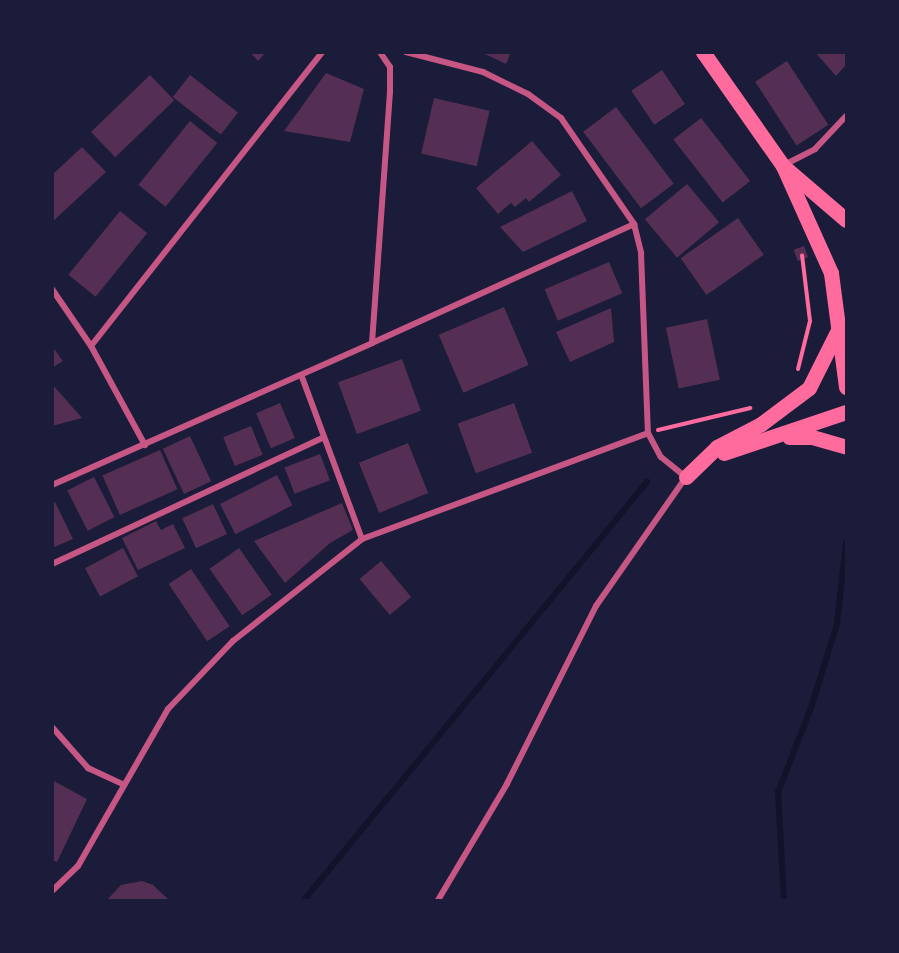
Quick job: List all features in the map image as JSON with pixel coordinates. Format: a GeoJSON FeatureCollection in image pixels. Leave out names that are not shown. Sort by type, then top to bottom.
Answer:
{"type":"FeatureCollection","features":[{"type":"Feature","properties":{"kind":"main road"},"geometry":{"type":"LineString","coordinates":[[703,52],[783,166],[831,273],[846,387]]}},
{"type":"Feature","properties":{"kind":"main road"},"geometry":{"type":"LineString","coordinates":[[783,166],[846,220]]}},
{"type":"Feature","properties":{"kind":"main road"},"geometry":{"type":"LineString","coordinates":[[686,477],[717,447],[761,424],[808,388],[838,322],[846,289]]}},
{"type":"Feature","properties":{"kind":"main road"},"geometry":{"type":"LineString","coordinates":[[686,477],[729,450],[846,412]]}},
{"type":"Feature","properties":{"kind":"main road"},"geometry":{"type":"LineString","coordinates":[[771,437],[812,437],[846,447]]}},
{"type":"Feature","properties":{"kind":"street"},"geometry":{"type":"LineString","coordinates":[[91,346],[322,52]]}},
{"type":"Feature","properties":{"kind":"street"},"geometry":{"type":"LineString","coordinates":[[372,343],[390,92],[390,67],[380,52]]}},
{"type":"Feature","properties":{"kind":"street"},"geometry":{"type":"LineString","coordinates":[[406,52],[483,72],[528,94],[561,118],[634,224],[641,253],[648,433],[661,457],[686,477],[596,606],[507,784],[438,900]]}},
{"type":"Feature","properties":{"kind":"street"},"geometry":{"type":"LineString","coordinates":[[783,166],[815,149],[846,116]]}},
{"type":"Feature","properties":{"kind":"street"},"geometry":{"type":"LineString","coordinates":[[52,485],[302,377],[634,224]]}},
{"type":"Feature","properties":{"kind":"street"},"geometry":{"type":"LineString","coordinates":[[52,289],[91,346],[145,444]]}},
{"type":"Feature","properties":{"kind":"street"},"geometry":{"type":"LineString","coordinates":[[302,377],[362,540]]}},
{"type":"Feature","properties":{"kind":"street"},"geometry":{"type":"LineString","coordinates":[[52,891],[78,866],[168,709],[233,641],[362,540],[648,433]]}},
{"type":"Feature","properties":{"kind":"street"},"geometry":{"type":"LineString","coordinates":[[52,564],[324,437]]}},
{"type":"Feature","properties":{"kind":"street"},"geometry":{"type":"LineString","coordinates":[[52,728],[88,768],[124,784]]}},
{"type":"Feature","properties":{"kind":"path"},"geometry":{"type":"LineString","coordinates":[[795,378],[810,321],[802,255]]}},
{"type":"Feature","properties":{"kind":"path"},"geometry":{"type":"LineString","coordinates":[[648,433],[761,406]]}},
{"type":"Feature","properties":{"kind":"building"},"geometry":{"type":"Polygon","coordinates":[[[250,52],[266,52],[258,61],[250,52]]]}},
{"type":"Feature","properties":{"kind":"building"},"geometry":{"type":"Polygon","coordinates":[[[481,52],[511,52],[506,64],[481,52]]]}},
{"type":"Feature","properties":{"kind":"building"},"geometry":{"type":"Polygon","coordinates":[[[815,52],[846,52],[846,65],[836,76],[815,52]]]}},
{"type":"Feature","properties":{"kind":"building"},"geometry":{"type":"Polygon","coordinates":[[[787,61],[828,125],[797,145],[755,82],[787,61]]]}},
{"type":"Feature","properties":{"kind":"building"},"geometry":{"type":"Polygon","coordinates":[[[662,70],[685,104],[654,125],[631,91],[662,70]]]}},
{"type":"Feature","properties":{"kind":"building"},"geometry":{"type":"Polygon","coordinates":[[[326,73],[364,89],[350,142],[284,131],[326,73]]]}},
{"type":"Feature","properties":{"kind":"building"},"geometry":{"type":"Polygon","coordinates":[[[150,75],[174,100],[115,157],[91,132],[150,75]]]}},
{"type":"Feature","properties":{"kind":"building"},"geometry":{"type":"Polygon","coordinates":[[[190,75],[238,113],[221,135],[173,97],[190,75]]]}},
{"type":"Feature","properties":{"kind":"building"},"geometry":{"type":"Polygon","coordinates":[[[434,98],[490,111],[477,166],[421,154],[434,98]]]}},
{"type":"Feature","properties":{"kind":"building"},"geometry":{"type":"Polygon","coordinates":[[[616,107],[674,184],[641,208],[583,132],[616,107]]]}},
{"type":"Feature","properties":{"kind":"building"},"geometry":{"type":"Polygon","coordinates":[[[701,118],[750,181],[723,203],[673,140],[701,118]]]}},
{"type":"Feature","properties":{"kind":"building"},"geometry":{"type":"Polygon","coordinates":[[[190,121],[217,143],[166,207],[138,185],[190,121]]]}},
{"type":"Feature","properties":{"kind":"building"},"geometry":{"type":"Polygon","coordinates":[[[532,141],[561,175],[529,202],[526,198],[515,207],[511,203],[498,214],[476,188],[532,141]]]}},
{"type":"Feature","properties":{"kind":"building"},"geometry":{"type":"Polygon","coordinates":[[[82,147],[106,172],[52,222],[52,175],[82,147]]]}},
{"type":"Feature","properties":{"kind":"building"},"geometry":{"type":"Polygon","coordinates":[[[687,184],[719,222],[677,258],[645,219],[687,184]]]}},
{"type":"Feature","properties":{"kind":"building"},"geometry":{"type":"Polygon","coordinates":[[[572,191],[587,221],[523,252],[500,227],[572,191]]]}},
{"type":"Feature","properties":{"kind":"building"},"geometry":{"type":"Polygon","coordinates":[[[120,211],[147,233],[96,297],[68,275],[120,211]]]}},
{"type":"Feature","properties":{"kind":"building"},"geometry":{"type":"Polygon","coordinates":[[[738,218],[764,255],[706,295],[681,258],[738,218]]]}},
{"type":"Feature","properties":{"kind":"building"},"geometry":{"type":"Polygon","coordinates":[[[804,246],[808,257],[798,261],[794,250],[804,246]]]}},
{"type":"Feature","properties":{"kind":"building"},"geometry":{"type":"Polygon","coordinates":[[[609,262],[622,293],[558,321],[545,289],[609,262]]]}},
{"type":"Feature","properties":{"kind":"building"},"geometry":{"type":"Polygon","coordinates":[[[504,307],[529,365],[463,393],[439,335],[504,307]]]}},
{"type":"Feature","properties":{"kind":"building"},"geometry":{"type":"Polygon","coordinates":[[[611,308],[614,342],[570,362],[556,332],[611,308]]]}},
{"type":"Feature","properties":{"kind":"building"},"geometry":{"type":"Polygon","coordinates":[[[707,319],[720,380],[679,388],[666,328],[707,319]]]}},
{"type":"Feature","properties":{"kind":"building"},"geometry":{"type":"Polygon","coordinates":[[[52,346],[63,361],[52,368],[52,346]]]}},
{"type":"Feature","properties":{"kind":"building"},"geometry":{"type":"Polygon","coordinates":[[[402,359],[421,411],[357,434],[338,382],[402,359]]]}},
{"type":"Feature","properties":{"kind":"building"},"geometry":{"type":"Polygon","coordinates":[[[52,384],[82,418],[52,426],[52,384]]]}},
{"type":"Feature","properties":{"kind":"building"},"geometry":{"type":"Polygon","coordinates":[[[280,403],[295,438],[271,448],[256,413],[280,403]]]}},
{"type":"Feature","properties":{"kind":"building"},"geometry":{"type":"Polygon","coordinates":[[[514,403],[532,453],[476,473],[458,424],[514,403]]]}},
{"type":"Feature","properties":{"kind":"building"},"geometry":{"type":"Polygon","coordinates":[[[251,426],[263,455],[235,466],[223,437],[251,426]]]}},
{"type":"Feature","properties":{"kind":"building"},"geometry":{"type":"Polygon","coordinates":[[[190,436],[211,481],[184,494],[163,449],[190,436]]]}},
{"type":"Feature","properties":{"kind":"building"},"geometry":{"type":"Polygon","coordinates":[[[408,443],[428,493],[379,513],[359,463],[408,443]]]}},
{"type":"Feature","properties":{"kind":"building"},"geometry":{"type":"Polygon","coordinates":[[[160,450],[177,489],[120,515],[102,476],[160,450]]]}},
{"type":"Feature","properties":{"kind":"building"},"geometry":{"type":"Polygon","coordinates":[[[320,454],[330,480],[295,494],[285,468],[320,454]]]}},
{"type":"Feature","properties":{"kind":"building"},"geometry":{"type":"Polygon","coordinates":[[[277,475],[292,505],[235,534],[220,504],[277,475]]]}},
{"type":"Feature","properties":{"kind":"building"},"geometry":{"type":"Polygon","coordinates":[[[94,477],[114,517],[88,531],[67,491],[94,477]]]}},
{"type":"Feature","properties":{"kind":"building"},"geometry":{"type":"Polygon","coordinates":[[[55,502],[73,539],[52,548],[52,503],[55,502]]]}},
{"type":"Feature","properties":{"kind":"building"},"geometry":{"type":"Polygon","coordinates":[[[342,503],[353,530],[330,543],[285,583],[254,541],[342,503]]]}},
{"type":"Feature","properties":{"kind":"building"},"geometry":{"type":"Polygon","coordinates":[[[213,504],[227,534],[196,548],[182,518],[213,504]]]}},
{"type":"Feature","properties":{"kind":"building"},"geometry":{"type":"Polygon","coordinates":[[[156,521],[161,530],[173,524],[185,548],[138,570],[122,538],[156,521]]]}},
{"type":"Feature","properties":{"kind":"building"},"geometry":{"type":"Polygon","coordinates":[[[123,548],[138,576],[100,596],[85,568],[123,548]]]}},
{"type":"Feature","properties":{"kind":"building"},"geometry":{"type":"Polygon","coordinates":[[[239,548],[272,595],[242,615],[210,569],[239,548]]]}},
{"type":"Feature","properties":{"kind":"building"},"geometry":{"type":"Polygon","coordinates":[[[381,561],[411,597],[390,615],[360,579],[381,561]]]}},
{"type":"Feature","properties":{"kind":"building"},"geometry":{"type":"Polygon","coordinates":[[[191,569],[230,626],[207,641],[169,584],[191,569]]]}},
{"type":"Feature","properties":{"kind":"building"},"geometry":{"type":"Polygon","coordinates":[[[52,780],[87,799],[57,862],[52,860],[52,780]]]}},
{"type":"Feature","properties":{"kind":"building"},"geometry":{"type":"Polygon","coordinates":[[[142,881],[153,885],[169,900],[107,900],[121,885],[142,881]]]}},
{"type":"Feature","properties":{"kind":"waterway"},"geometry":{"type":"LineString","coordinates":[[304,900],[647,482]]}},
{"type":"Feature","properties":{"kind":"waterway"},"geometry":{"type":"LineString","coordinates":[[784,900],[778,792],[811,708],[837,624],[846,543]]}}]}
